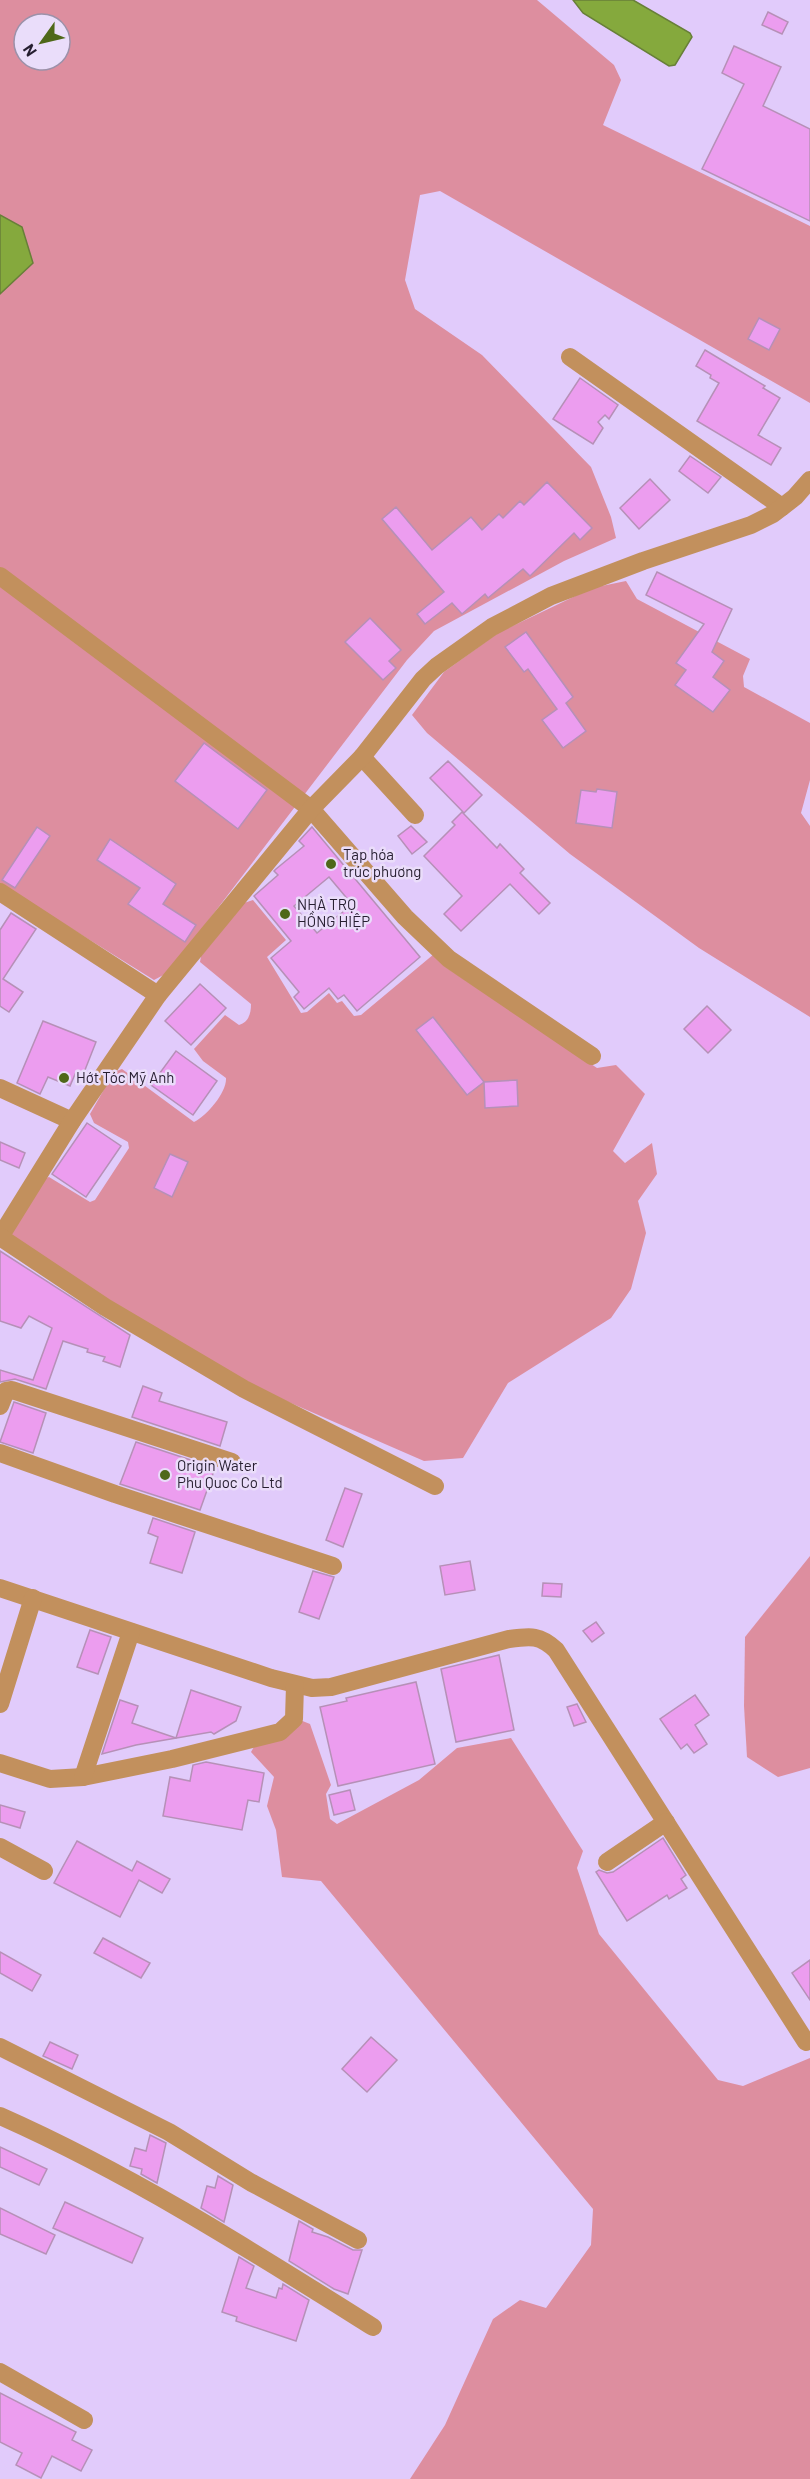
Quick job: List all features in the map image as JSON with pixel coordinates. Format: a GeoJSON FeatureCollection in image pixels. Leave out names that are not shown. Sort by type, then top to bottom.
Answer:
{"type":"FeatureCollection","features":[{"type":"Feature","properties":{"kind":"street"},"geometry":{"type":"LineString","coordinates":[[570,357],[782,507]]}},
{"type":"Feature","properties":{"kind":"street"},"geometry":{"type":"LineString","coordinates":[[435,1486],[244,1389],[105,1306],[0,1237],[72,1121],[159,995],[311,809],[362,757],[423,679],[437,666],[520,610],[602,576],[751,525],[782,507],[810,480]]}},
{"type":"Feature","properties":{"kind":"street"},"geometry":{"type":"LineString","coordinates":[[0,576],[311,809],[405,917],[434,946],[449,959],[592,1056]]}},
{"type":"Feature","properties":{"kind":"street"},"geometry":{"type":"LineString","coordinates":[[362,757],[416,816]]}},
{"type":"Feature","properties":{"kind":"street"},"geometry":{"type":"LineString","coordinates":[[0,892],[159,995]]}},
{"type":"Feature","properties":{"kind":"street"},"geometry":{"type":"LineString","coordinates":[[0,1088],[72,1121]]}},
{"type":"Feature","properties":{"kind":"street"},"geometry":{"type":"LineString","coordinates":[[0,1406],[6,1391],[12,1390],[232,1462]]}},
{"type":"Feature","properties":{"kind":"street"},"geometry":{"type":"LineString","coordinates":[[0,1453],[115,1494],[333,1566]]}},
{"type":"Feature","properties":{"kind":"street"},"geometry":{"type":"LineString","coordinates":[[0,1588],[295,1685],[312,1688],[331,1687],[509,1639],[529,1636],[545,1640],[556,1650],[806,2042]]}},
{"type":"Feature","properties":{"kind":"street"},"geometry":{"type":"LineString","coordinates":[[0,1704],[33,1598]]}},
{"type":"Feature","properties":{"kind":"street"},"geometry":{"type":"LineString","coordinates":[[83,1777],[131,1632]]}},
{"type":"Feature","properties":{"kind":"street"},"geometry":{"type":"LineString","coordinates":[[0,1764],[50,1779],[83,1777],[172,1759],[280,1732],[294,1719],[295,1685]]}},
{"type":"Feature","properties":{"kind":"street"},"geometry":{"type":"LineString","coordinates":[[607,1863],[666,1822]]}},
{"type":"Feature","properties":{"kind":"street"},"geometry":{"type":"LineString","coordinates":[[0,1847],[44,1871]]}},
{"type":"Feature","properties":{"kind":"street"},"geometry":{"type":"LineString","coordinates":[[0,2047],[169,2132],[252,2182],[358,2240]]}},
{"type":"Feature","properties":{"kind":"street"},"geometry":{"type":"LineString","coordinates":[[0,2116],[57,2141],[126,2178],[247,2247],[374,2327]]}},
{"type":"Feature","properties":{"kind":"street"},"geometry":{"type":"LineString","coordinates":[[0,2372],[84,2420]]}},
{"type":"Feature","properties":{"kind":"shaded area"},"geometry":{"type":"Polygon","coordinates":[[[0,0],[537,0],[614,65],[621,80],[603,125],[810,226],[810,403],[440,191],[420,195],[405,280],[415,309],[482,355],[591,467],[611,517],[616,538],[564,561],[434,631],[407,660],[169,972],[154,980],[0,884],[0,0]]]}},
{"type":"Feature","properties":{"kind":"shaded area"},"geometry":{"type":"Polygon","coordinates":[[[573,0],[633,0],[690,33],[692,37],[675,65],[669,66],[583,13],[573,0]]]}},
{"type":"Feature","properties":{"kind":"shaded area"},"geometry":{"type":"Polygon","coordinates":[[[0,215],[22,227],[33,263],[0,294],[0,215]]]}},
{"type":"Feature","properties":{"kind":"shaded area"},"geometry":{"type":"Polygon","coordinates":[[[626,581],[637,599],[750,659],[743,676],[744,687],[810,723],[810,780],[801,813],[810,826],[810,1017],[699,948],[570,854],[427,733],[412,715],[444,672],[498,633],[592,588],[626,581]]]}},
{"type":"Feature","properties":{"kind":"shaded area"},"geometry":{"type":"Polygon","coordinates":[[[253,900],[286,940],[267,957],[301,1013],[307,1012],[329,993],[337,1003],[342,1001],[354,1016],[361,1015],[434,954],[444,966],[597,1068],[616,1065],[645,1094],[613,1151],[625,1163],[652,1143],[657,1174],[638,1201],[646,1233],[631,1289],[611,1318],[508,1383],[463,1458],[424,1461],[247,1384],[8,1238],[43,1179],[49,1177],[90,1202],[95,1200],[129,1148],[128,1142],[94,1123],[90,1114],[114,1072],[122,1069],[194,1122],[205,1115],[215,1103],[223,1090],[226,1078],[203,1061],[194,1049],[225,1015],[239,1025],[245,1022],[250,1014],[251,1004],[200,962],[201,956],[244,903],[253,900]]]}},
{"type":"Feature","properties":{"kind":"shaded area"},"geometry":{"type":"Polygon","coordinates":[[[810,1556],[810,1768],[778,1777],[747,1757],[744,1706],[745,1637],[810,1556]]]}},
{"type":"Feature","properties":{"kind":"shaded area"},"geometry":{"type":"Polygon","coordinates":[[[300,1720],[310,1724],[331,1785],[326,1794],[330,1819],[337,1824],[419,1780],[457,1748],[511,1738],[583,1851],[577,1868],[599,1934],[718,2080],[743,2086],[810,2058],[810,2479],[410,2479],[445,2425],[493,2319],[520,2300],[546,2308],[591,2245],[593,2209],[321,1881],[282,1877],[276,1830],[267,1806],[274,1777],[251,1752],[255,1745],[300,1720]]]}},
{"type":"Feature","properties":{"kind":"building"},"geometry":{"type":"Polygon","coordinates":[[[768,12],[788,22],[782,34],[762,25],[768,12]]]}},
{"type":"Feature","properties":{"kind":"building"},"geometry":{"type":"Polygon","coordinates":[[[734,46],[781,67],[763,106],[810,129],[810,221],[702,169],[744,84],[722,73],[734,46]]]}},
{"type":"Feature","properties":{"kind":"building"},"geometry":{"type":"Polygon","coordinates":[[[759,318],[780,329],[769,350],[748,339],[759,318]]]}},
{"type":"Feature","properties":{"kind":"building"},"geometry":{"type":"Polygon","coordinates":[[[705,350],[765,386],[763,388],[780,398],[758,435],[781,448],[771,465],[697,421],[719,383],[696,366],[705,350]]]}},
{"type":"Feature","properties":{"kind":"building"},"geometry":{"type":"Polygon","coordinates":[[[580,378],[618,405],[609,419],[605,415],[598,422],[603,428],[593,444],[553,419],[580,378]]]}},
{"type":"Feature","properties":{"kind":"building"},"geometry":{"type":"Polygon","coordinates":[[[690,456],[721,477],[708,493],[679,471],[690,456]]]}},
{"type":"Feature","properties":{"kind":"building"},"geometry":{"type":"Polygon","coordinates":[[[650,479],[670,500],[639,529],[620,508],[650,479]]]}},
{"type":"Feature","properties":{"kind":"building"},"geometry":{"type":"Polygon","coordinates":[[[547,482],[592,528],[580,540],[574,533],[530,576],[523,569],[488,598],[485,594],[462,614],[452,603],[425,624],[417,614],[444,592],[382,519],[396,507],[432,550],[471,517],[482,530],[499,514],[503,518],[520,501],[524,505],[547,482]]]}},
{"type":"Feature","properties":{"kind":"building"},"geometry":{"type":"Polygon","coordinates":[[[657,572],[732,609],[712,652],[724,661],[713,677],[730,690],[713,712],[675,685],[686,670],[676,663],[704,624],[646,595],[657,572]]]}},
{"type":"Feature","properties":{"kind":"building"},"geometry":{"type":"Polygon","coordinates":[[[370,618],[401,650],[389,661],[396,668],[383,680],[345,642],[370,618]]]}},
{"type":"Feature","properties":{"kind":"building"},"geometry":{"type":"Polygon","coordinates":[[[526,632],[573,697],[566,703],[586,731],[563,748],[542,720],[557,709],[528,669],[524,672],[505,647],[526,632]]]}},
{"type":"Feature","properties":{"kind":"building"},"geometry":{"type":"Polygon","coordinates":[[[204,743],[267,790],[238,829],[175,781],[204,743]]]}},
{"type":"Feature","properties":{"kind":"building"},"geometry":{"type":"Polygon","coordinates":[[[448,761],[482,795],[464,813],[430,778],[448,761]]]}},
{"type":"Feature","properties":{"kind":"building"},"geometry":{"type":"Polygon","coordinates":[[[597,789],[617,792],[612,828],[576,823],[581,790],[596,792],[597,789]]]}},
{"type":"Feature","properties":{"kind":"building"},"geometry":{"type":"Polygon","coordinates":[[[462,812],[497,848],[500,844],[524,869],[520,873],[550,903],[539,914],[510,884],[461,931],[444,914],[462,896],[424,856],[455,825],[452,822],[462,812]]]}},
{"type":"Feature","properties":{"kind":"building"},"geometry":{"type":"Polygon","coordinates":[[[411,826],[427,842],[412,854],[398,836],[411,826]]]}},
{"type":"Feature","properties":{"kind":"building"},"geometry":{"type":"Polygon","coordinates":[[[37,827],[50,836],[15,888],[2,880],[37,827]]]}},
{"type":"Feature","properties":{"kind":"building"},"geometry":{"type":"Polygon","coordinates":[[[312,827],[420,957],[357,1011],[344,995],[338,999],[329,988],[304,1009],[294,997],[299,992],[271,958],[291,941],[254,896],[278,875],[274,871],[304,846],[299,841],[312,827]],[[329,877],[294,906],[317,933],[344,911],[342,909],[350,902],[329,877]]]}},
{"type":"Feature","properties":{"kind":"building"},"geometry":{"type":"Polygon","coordinates":[[[110,839],[176,884],[163,904],[196,925],[185,942],[128,904],[140,888],[97,860],[110,839]]]}},
{"type":"Feature","properties":{"kind":"building"},"geometry":{"type":"Polygon","coordinates":[[[11,913],[36,929],[3,979],[23,992],[9,1012],[0,1006],[0,930],[11,913]]]}},
{"type":"Feature","properties":{"kind":"building"},"geometry":{"type":"Polygon","coordinates":[[[200,984],[226,1008],[191,1045],[165,1021],[200,984]]]}},
{"type":"Feature","properties":{"kind":"building"},"geometry":{"type":"Polygon","coordinates":[[[707,1006],[731,1030],[708,1053],[684,1029],[707,1006]]]}},
{"type":"Feature","properties":{"kind":"building"},"geometry":{"type":"Polygon","coordinates":[[[433,1017],[484,1082],[467,1095],[416,1030],[433,1017]]]}},
{"type":"Feature","properties":{"kind":"building"},"geometry":{"type":"Polygon","coordinates":[[[43,1021],[96,1042],[83,1075],[76,1072],[70,1086],[48,1077],[40,1094],[17,1083],[43,1021]]]}},
{"type":"Feature","properties":{"kind":"building"},"geometry":{"type":"Polygon","coordinates":[[[176,1051],[217,1081],[193,1115],[151,1085],[176,1051]]]}},
{"type":"Feature","properties":{"kind":"building"},"geometry":{"type":"Polygon","coordinates":[[[517,1080],[518,1106],[485,1108],[484,1082],[517,1080]]]}},
{"type":"Feature","properties":{"kind":"building"},"geometry":{"type":"Polygon","coordinates":[[[87,1123],[121,1146],[86,1197],[52,1174],[87,1123]]]}},
{"type":"Feature","properties":{"kind":"building"},"geometry":{"type":"Polygon","coordinates":[[[0,1142],[25,1153],[19,1168],[0,1160],[0,1142]]]}},
{"type":"Feature","properties":{"kind":"building"},"geometry":{"type":"Polygon","coordinates":[[[170,1154],[188,1162],[172,1197],[154,1188],[170,1154]]]}},
{"type":"Feature","properties":{"kind":"building"},"geometry":{"type":"Polygon","coordinates":[[[0,1251],[130,1335],[120,1367],[103,1361],[105,1357],[87,1352],[88,1349],[63,1341],[46,1389],[15,1379],[0,1382],[0,1370],[33,1380],[52,1328],[29,1316],[21,1328],[0,1321],[0,1251]]]}},
{"type":"Feature","properties":{"kind":"building"},"geometry":{"type":"Polygon","coordinates":[[[143,1386],[162,1393],[159,1401],[227,1422],[220,1446],[132,1417],[143,1386]]]}},
{"type":"Feature","properties":{"kind":"building"},"geometry":{"type":"Polygon","coordinates":[[[14,1402],[46,1413],[33,1453],[0,1442],[14,1402]]]}},
{"type":"Feature","properties":{"kind":"building"},"geometry":{"type":"Polygon","coordinates":[[[136,1442],[215,1468],[200,1510],[120,1484],[136,1442]]]}},
{"type":"Feature","properties":{"kind":"building"},"geometry":{"type":"Polygon","coordinates":[[[345,1488],[362,1494],[343,1547],[326,1540],[345,1488]]]}},
{"type":"Feature","properties":{"kind":"building"},"geometry":{"type":"Polygon","coordinates":[[[153,1518],[195,1532],[182,1573],[150,1563],[158,1537],[148,1533],[153,1518]]]}},
{"type":"Feature","properties":{"kind":"building"},"geometry":{"type":"Polygon","coordinates":[[[470,1561],[475,1590],[445,1595],[440,1566],[470,1561]]]}},
{"type":"Feature","properties":{"kind":"building"},"geometry":{"type":"Polygon","coordinates":[[[313,1571],[334,1577],[319,1619],[299,1612],[313,1571]]]}},
{"type":"Feature","properties":{"kind":"building"},"geometry":{"type":"Polygon","coordinates":[[[543,1583],[562,1584],[561,1597],[542,1596],[543,1583]]]}},
{"type":"Feature","properties":{"kind":"building"},"geometry":{"type":"Polygon","coordinates":[[[596,1622],[604,1633],[592,1642],[583,1631],[596,1622]]]}},
{"type":"Feature","properties":{"kind":"building"},"geometry":{"type":"Polygon","coordinates":[[[90,1630],[111,1637],[98,1674],[77,1667],[90,1630]]]}},
{"type":"Feature","properties":{"kind":"building"},"geometry":{"type":"Polygon","coordinates":[[[499,1655],[514,1730],[456,1742],[441,1669],[499,1655]]]}},
{"type":"Feature","properties":{"kind":"building"},"geometry":{"type":"Polygon","coordinates":[[[416,1682],[435,1764],[338,1786],[320,1707],[347,1701],[346,1698],[416,1682]]]}},
{"type":"Feature","properties":{"kind":"building"},"geometry":{"type":"Polygon","coordinates":[[[191,1690],[241,1707],[236,1721],[214,1734],[211,1732],[136,1745],[102,1754],[120,1700],[138,1706],[132,1723],[176,1738],[191,1690]]]}},
{"type":"Feature","properties":{"kind":"building"},"geometry":{"type":"Polygon","coordinates":[[[695,1695],[709,1715],[695,1725],[707,1744],[694,1753],[687,1744],[681,1749],[660,1719],[695,1695]]]}},
{"type":"Feature","properties":{"kind":"building"},"geometry":{"type":"Polygon","coordinates":[[[577,1704],[586,1722],[574,1726],[567,1707],[577,1704]]]}},
{"type":"Feature","properties":{"kind":"building"},"geometry":{"type":"Polygon","coordinates":[[[206,1762],[264,1773],[259,1802],[248,1800],[242,1830],[163,1816],[170,1777],[190,1781],[193,1765],[206,1762]]]}},
{"type":"Feature","properties":{"kind":"building"},"geometry":{"type":"Polygon","coordinates":[[[350,1790],[355,1810],[334,1815],[329,1795],[350,1790]]]}},
{"type":"Feature","properties":{"kind":"building"},"geometry":{"type":"Polygon","coordinates":[[[0,1805],[25,1812],[20,1828],[0,1822],[0,1805]]]}},
{"type":"Feature","properties":{"kind":"building"},"geometry":{"type":"Polygon","coordinates":[[[663,1838],[686,1875],[681,1879],[687,1888],[669,1899],[667,1895],[627,1921],[596,1872],[599,1870],[607,1873],[613,1872],[663,1838]]]}},
{"type":"Feature","properties":{"kind":"building"},"geometry":{"type":"Polygon","coordinates":[[[77,1841],[132,1871],[137,1861],[170,1879],[162,1893],[139,1880],[120,1917],[54,1883],[77,1841]]]}},
{"type":"Feature","properties":{"kind":"building"},"geometry":{"type":"Polygon","coordinates":[[[103,1938],[150,1963],[141,1978],[94,1953],[103,1938]]]}},
{"type":"Feature","properties":{"kind":"building"},"geometry":{"type":"Polygon","coordinates":[[[0,1952],[41,1975],[32,1991],[0,1973],[0,1952]]]}},
{"type":"Feature","properties":{"kind":"building"},"geometry":{"type":"Polygon","coordinates":[[[810,1960],[810,2000],[792,1973],[810,1960]]]}},
{"type":"Feature","properties":{"kind":"building"},"geometry":{"type":"Polygon","coordinates":[[[371,2037],[397,2060],[367,2092],[342,2069],[371,2037]]]}},
{"type":"Feature","properties":{"kind":"building"},"geometry":{"type":"Polygon","coordinates":[[[50,2042],[78,2055],[72,2069],[43,2056],[50,2042]]]}},
{"type":"Feature","properties":{"kind":"building"},"geometry":{"type":"Polygon","coordinates":[[[150,2135],[166,2143],[157,2183],[141,2174],[142,2169],[130,2166],[135,2148],[146,2151],[150,2135]]]}},
{"type":"Feature","properties":{"kind":"building"},"geometry":{"type":"Polygon","coordinates":[[[0,2147],[47,2169],[39,2185],[0,2167],[0,2147]]]}},
{"type":"Feature","properties":{"kind":"building"},"geometry":{"type":"Polygon","coordinates":[[[218,2176],[233,2185],[224,2222],[201,2208],[207,2186],[215,2188],[218,2176]]]}},
{"type":"Feature","properties":{"kind":"building"},"geometry":{"type":"Polygon","coordinates":[[[65,2202],[143,2238],[132,2263],[53,2228],[65,2202]]]}},
{"type":"Feature","properties":{"kind":"building"},"geometry":{"type":"Polygon","coordinates":[[[0,2208],[55,2235],[46,2254],[0,2234],[0,2208]]]}},
{"type":"Feature","properties":{"kind":"building"},"geometry":{"type":"Polygon","coordinates":[[[299,2221],[313,2229],[312,2232],[328,2237],[353,2250],[362,2250],[348,2294],[334,2289],[289,2261],[299,2221]]]}},
{"type":"Feature","properties":{"kind":"building"},"geometry":{"type":"Polygon","coordinates":[[[239,2257],[254,2266],[246,2288],[276,2298],[283,2284],[309,2300],[296,2341],[236,2321],[237,2317],[222,2312],[239,2257]]]}},
{"type":"Feature","properties":{"kind":"building"},"geometry":{"type":"Polygon","coordinates":[[[0,2393],[76,2432],[72,2440],[92,2450],[81,2471],[52,2456],[41,2478],[16,2465],[22,2453],[0,2442],[0,2393]]]}},
{"type":"Feature","properties":{"kind":"place","name":"Tạp hóa trúc phương"},"geometry":{"type":"Point","coordinates":[331,864]}},
{"type":"Feature","properties":{"kind":"place","name":"NHÀ TRỌ HỒNG HIỆP"},"geometry":{"type":"Point","coordinates":[285,914]}},
{"type":"Feature","properties":{"kind":"place","name":"Hớt Tóc Mỹ Anh"},"geometry":{"type":"Point","coordinates":[64,1078]}},
{"type":"Feature","properties":{"kind":"place","name":"Origin Water Phu Quoc Co Ltd"},"geometry":{"type":"Point","coordinates":[165,1475]}}]}
